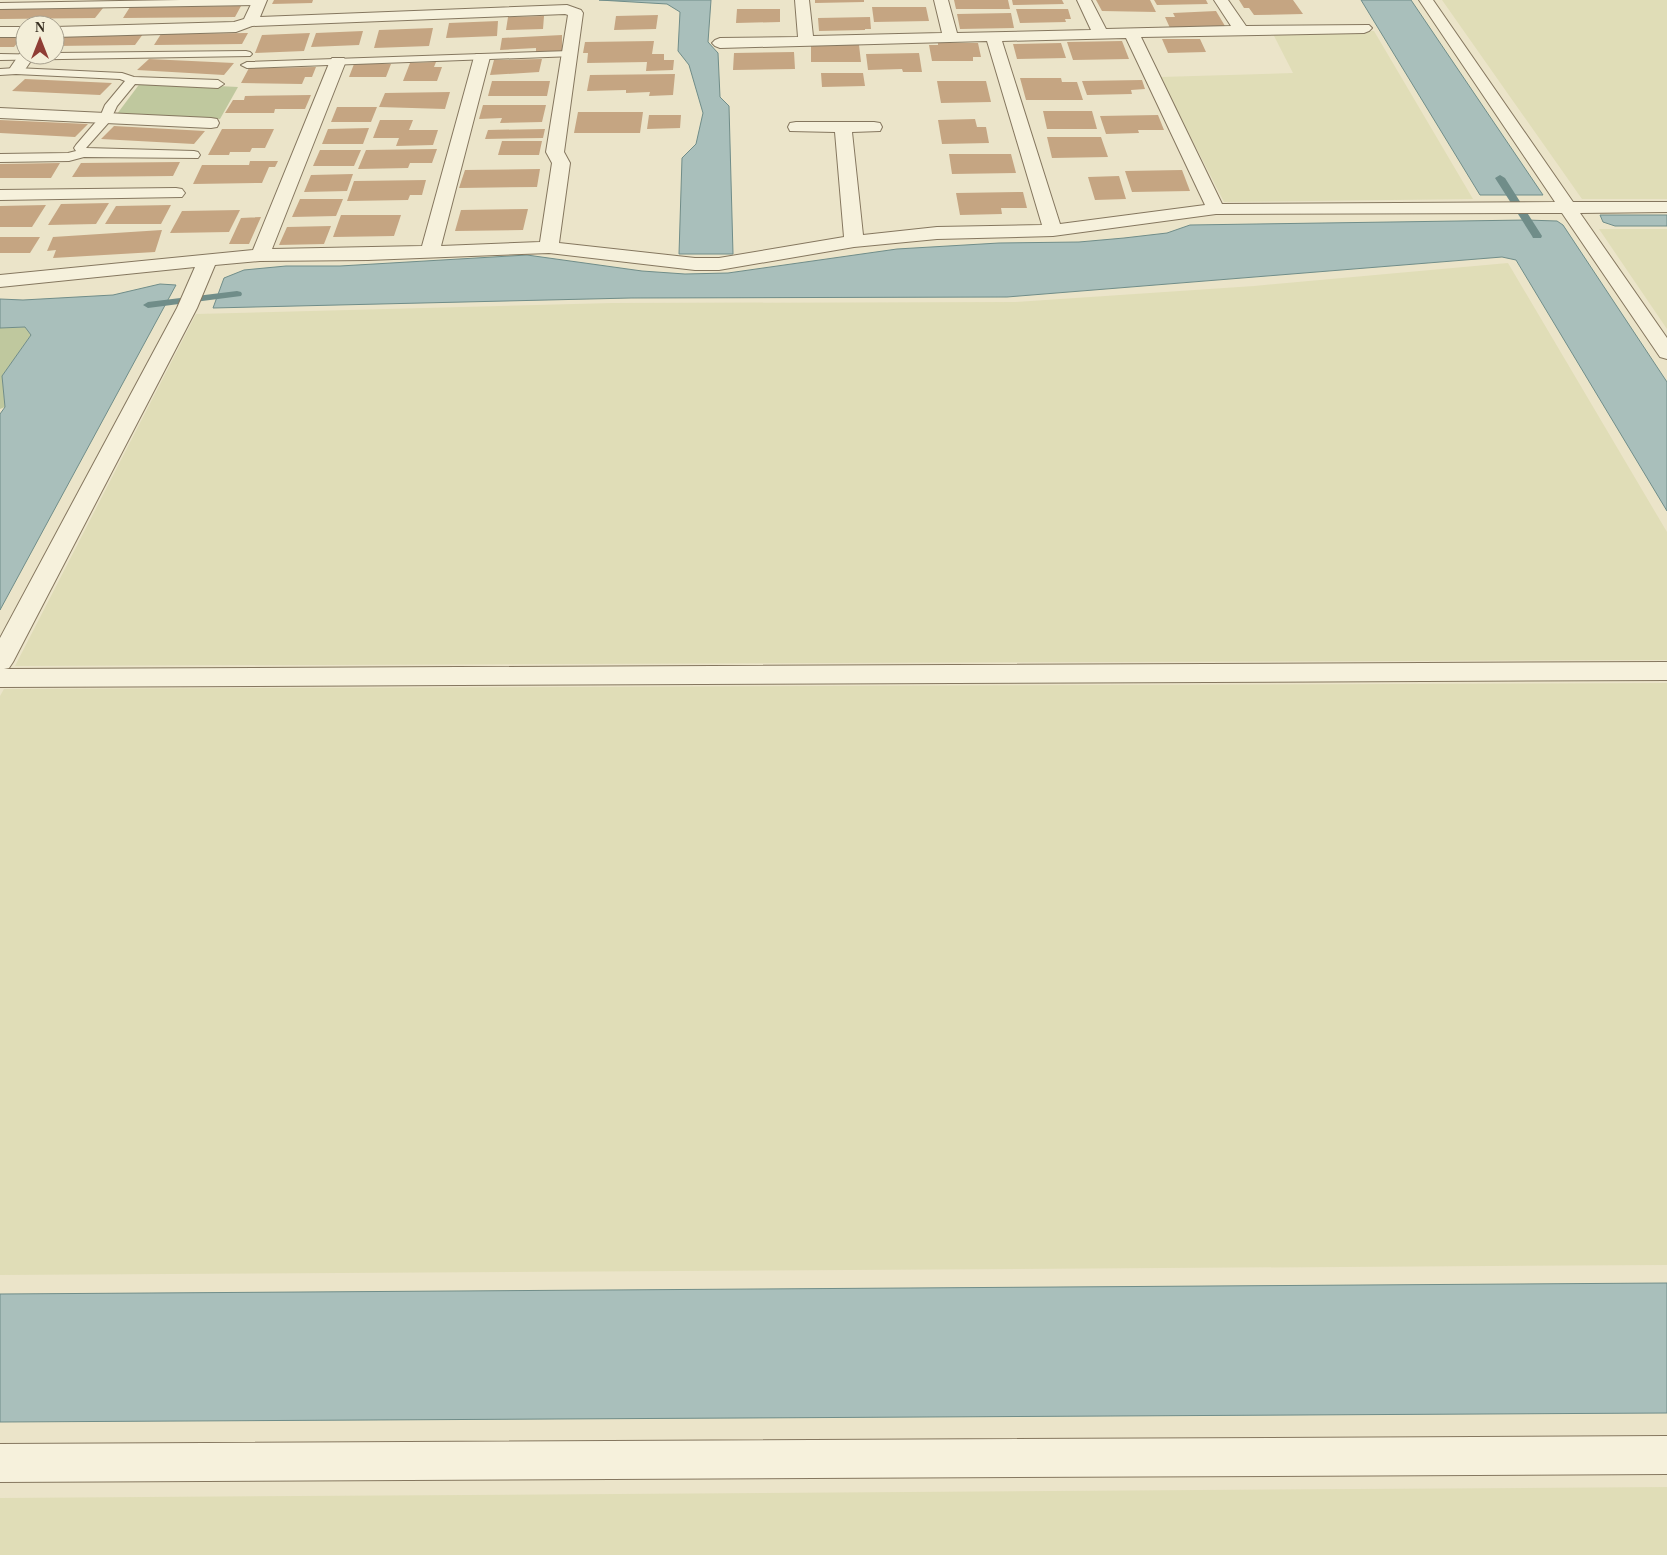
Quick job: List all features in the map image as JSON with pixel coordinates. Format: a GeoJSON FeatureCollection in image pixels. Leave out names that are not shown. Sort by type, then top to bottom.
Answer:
{"type":"FeatureCollection","features":[{"type":"Feature","properties":{"kind":"street"},"geometry":{"type":"LineString","coordinates":[[802,0],[806,41]]}},
{"type":"Feature","properties":{"kind":"street"},"geometry":{"type":"LineString","coordinates":[[941,0],[951,38]]}},
{"type":"Feature","properties":{"kind":"street"},"geometry":{"type":"LineString","coordinates":[[1084,0],[1101,34]]}},
{"type":"Feature","properties":{"kind":"street"},"geometry":{"type":"LineString","coordinates":[[1221,0],[1242,31]]}},
{"type":"Feature","properties":{"kind":"street"},"geometry":{"type":"LineString","coordinates":[[1426,0],[1667,353]]}},
{"type":"Feature","properties":{"kind":"street"},"geometry":{"type":"LineString","coordinates":[[250,22],[259,1]]}},
{"type":"Feature","properties":{"kind":"street"},"geometry":{"type":"LineString","coordinates":[[65,32],[236,27],[250,22],[567,9],[576,13],[555,152],[561,163],[549,248]]}},
{"type":"Feature","properties":{"kind":"street"},"geometry":{"type":"LineString","coordinates":[[720,43],[1364,28]]}},
{"type":"Feature","properties":{"kind":"street"},"geometry":{"type":"LineString","coordinates":[[0,32],[15,32]]}},
{"type":"Feature","properties":{"kind":"street"},"geometry":{"type":"LineString","coordinates":[[1131,33],[1216,209]]}},
{"type":"Feature","properties":{"kind":"street"},"geometry":{"type":"LineString","coordinates":[[993,37],[1053,230]]}},
{"type":"Feature","properties":{"kind":"street"},"geometry":{"type":"LineString","coordinates":[[430,251],[482,57]]}},
{"type":"Feature","properties":{"kind":"street"},"geometry":{"type":"LineString","coordinates":[[260,255],[338,61]]}},
{"type":"Feature","properties":{"kind":"street"},"geometry":{"type":"LineString","coordinates":[[0,113],[211,123]]}},
{"type":"Feature","properties":{"kind":"street"},"geometry":{"type":"LineString","coordinates":[[796,127],[874,126]]}},
{"type":"Feature","properties":{"kind":"street"},"geometry":{"type":"LineString","coordinates":[[842,127],[854,241]]}},
{"type":"Feature","properties":{"kind":"street"},"geometry":{"type":"LineString","coordinates":[[0,195],[176,192]]}},
{"type":"Feature","properties":{"kind":"street"},"geometry":{"type":"LineString","coordinates":[[0,280],[260,255],[549,248],[695,264],[719,264],[854,241],[937,233],[1053,230],[1216,209],[1667,207]]}},
{"type":"Feature","properties":{"kind":"street"},"geometry":{"type":"LineString","coordinates":[[0,662],[191,300],[208,260]]}},
{"type":"Feature","properties":{"kind":"street"},"geometry":{"type":"LineString","coordinates":[[0,678],[1667,671]]}},
{"type":"Feature","properties":{"kind":"street"},"geometry":{"type":"LineString","coordinates":[[0,1463],[1667,1455]]}},
{"type":"Feature","properties":{"kind":"lane"},"geometry":{"type":"LineString","coordinates":[[0,6],[259,1]]}},
{"type":"Feature","properties":{"kind":"lane"},"geometry":{"type":"LineString","coordinates":[[65,57],[338,61],[570,54]]}},
{"type":"Feature","properties":{"kind":"lane"},"geometry":{"type":"LineString","coordinates":[[0,57],[15,56]]}},
{"type":"Feature","properties":{"kind":"lane"},"geometry":{"type":"LineString","coordinates":[[8,71],[122,76],[132,80],[218,84]]}},
{"type":"Feature","properties":{"kind":"lane"},"geometry":{"type":"LineString","coordinates":[[83,153],[80,148],[106,118],[111,105],[132,80]]}},
{"type":"Feature","properties":{"kind":"lane"},"geometry":{"type":"LineString","coordinates":[[0,158],[69,157],[83,153],[194,155]]}},
{"type":"Feature","properties":{"kind":"shaded area"},"geometry":{"type":"Polygon","coordinates":[[[1442,0],[1667,0],[1667,199],[1582,199],[1442,0]]]}},
{"type":"Feature","properties":{"kind":"shaded area"},"geometry":{"type":"Polygon","coordinates":[[[1374,31],[1473,199],[1224,202],[1160,77],[1293,73],[1272,32],[1374,31]]]}},
{"type":"Feature","properties":{"kind":"shaded area"},"geometry":{"type":"Polygon","coordinates":[[[1599,229],[1667,229],[1667,329],[1599,229]]]}},
{"type":"Feature","properties":{"kind":"shaded area"},"geometry":{"type":"Polygon","coordinates":[[[1508,263],[1667,532],[1667,660],[15,666],[196,314],[612,303],[1016,302],[1254,286],[1508,263]]]}},
{"type":"Feature","properties":{"kind":"shaded area"},"geometry":{"type":"Polygon","coordinates":[[[1667,683],[1667,1265],[0,1275],[0,696],[4,689],[1667,683]]]}},
{"type":"Feature","properties":{"kind":"shaded area"},"geometry":{"type":"Polygon","coordinates":[[[1667,1487],[1667,1555],[0,1555],[0,1498],[1667,1487]]]}},
{"type":"Feature","properties":{"kind":"green space"},"geometry":{"type":"Polygon","coordinates":[[[141,82],[238,87],[220,119],[117,114],[141,82]]]}},
{"type":"Feature","properties":{"kind":"green space"},"geometry":{"type":"Polygon","coordinates":[[[25,327],[31,335],[2,376],[5,407],[0,409],[0,328],[25,327]]]}},
{"type":"Feature","properties":{"kind":"water"},"geometry":{"type":"Polygon","coordinates":[[[599,0],[711,0],[708,42],[718,53],[720,97],[729,106],[733,254],[679,254],[682,158],[696,144],[703,113],[689,65],[678,51],[680,12],[667,4],[599,0]]]}},
{"type":"Feature","properties":{"kind":"water"},"geometry":{"type":"Polygon","coordinates":[[[1361,0],[1411,0],[1543,195],[1480,195],[1361,0]]]}},
{"type":"Feature","properties":{"kind":"water"},"geometry":{"type":"Polygon","coordinates":[[[1600,215],[1667,215],[1667,226],[1615,226],[1603,222],[1600,215]]]}},
{"type":"Feature","properties":{"kind":"water"},"geometry":{"type":"Polygon","coordinates":[[[1557,221],[1563,225],[1667,382],[1667,511],[1516,260],[1502,257],[1007,297],[631,298],[213,308],[224,278],[244,270],[286,266],[340,266],[527,255],[642,271],[685,274],[728,273],[897,249],[999,243],[1079,242],[1167,233],[1190,225],[1557,221]]]}},
{"type":"Feature","properties":{"kind":"water"},"geometry":{"type":"Polygon","coordinates":[[[160,284],[176,285],[0,610],[0,414],[5,407],[2,376],[31,335],[25,327],[0,328],[0,299],[23,300],[113,295],[160,284]]]}},
{"type":"Feature","properties":{"kind":"water"},"geometry":{"type":"Polygon","coordinates":[[[1667,1283],[1667,1413],[0,1422],[0,1294],[1667,1283]]]}},
{"type":"Feature","properties":{"kind":"building"},"geometry":{"type":"Polygon","coordinates":[[[274,0],[313,0],[312,3],[272,4],[274,0]]]}},
{"type":"Feature","properties":{"kind":"building"},"geometry":{"type":"Polygon","coordinates":[[[815,0],[864,0],[864,2],[815,3],[815,0]]]}},
{"type":"Feature","properties":{"kind":"building"},"geometry":{"type":"Polygon","coordinates":[[[954,0],[1008,0],[1010,9],[956,9],[954,0]]]}},
{"type":"Feature","properties":{"kind":"building"},"geometry":{"type":"Polygon","coordinates":[[[1012,0],[1062,0],[1064,4],[1013,5],[1012,0]]]}},
{"type":"Feature","properties":{"kind":"building"},"geometry":{"type":"Polygon","coordinates":[[[1096,0],[1150,0],[1156,12],[1102,11],[1096,0]]]}},
{"type":"Feature","properties":{"kind":"building"},"geometry":{"type":"Polygon","coordinates":[[[1154,0],[1206,0],[1208,4],[1157,5],[1154,0]]]}},
{"type":"Feature","properties":{"kind":"building"},"geometry":{"type":"Polygon","coordinates":[[[1239,0],[1293,0],[1303,14],[1254,15],[1249,8],[1244,8],[1239,0]]]}},
{"type":"Feature","properties":{"kind":"building"},"geometry":{"type":"Polygon","coordinates":[[[241,6],[235,17],[123,18],[130,7],[241,6]]]}},
{"type":"Feature","properties":{"kind":"building"},"geometry":{"type":"Polygon","coordinates":[[[872,7],[926,7],[929,21],[874,22],[872,7]]]}},
{"type":"Feature","properties":{"kind":"building"},"geometry":{"type":"Polygon","coordinates":[[[103,8],[95,18],[65,18],[65,15],[15,15],[15,19],[0,19],[0,9],[103,8]]]}},
{"type":"Feature","properties":{"kind":"building"},"geometry":{"type":"Polygon","coordinates":[[[737,9],[780,9],[780,22],[736,23],[737,9]]]}},
{"type":"Feature","properties":{"kind":"building"},"geometry":{"type":"Polygon","coordinates":[[[1016,9],[1068,9],[1071,19],[1065,19],[1066,22],[1020,23],[1016,9]]]}},
{"type":"Feature","properties":{"kind":"building"},"geometry":{"type":"Polygon","coordinates":[[[1216,11],[1225,26],[1170,28],[1165,17],[1175,17],[1173,13],[1216,11]]]}},
{"type":"Feature","properties":{"kind":"building"},"geometry":{"type":"Polygon","coordinates":[[[1011,13],[1014,28],[960,29],[957,14],[1011,13]]]}},
{"type":"Feature","properties":{"kind":"building"},"geometry":{"type":"Polygon","coordinates":[[[658,15],[656,29],[614,30],[616,16],[658,15]]]}},
{"type":"Feature","properties":{"kind":"building"},"geometry":{"type":"Polygon","coordinates":[[[544,16],[543,29],[506,30],[508,17],[544,16]]]}},
{"type":"Feature","properties":{"kind":"building"},"geometry":{"type":"Polygon","coordinates":[[[870,17],[871,29],[819,31],[818,18],[870,17]]]}},
{"type":"Feature","properties":{"kind":"building"},"geometry":{"type":"Polygon","coordinates":[[[498,21],[497,36],[446,38],[449,23],[498,21]]]}},
{"type":"Feature","properties":{"kind":"building"},"geometry":{"type":"Polygon","coordinates":[[[433,28],[429,46],[374,48],[379,30],[433,28]]]}},
{"type":"Feature","properties":{"kind":"building"},"geometry":{"type":"Polygon","coordinates":[[[363,31],[359,45],[311,47],[316,33],[363,31]]]}},
{"type":"Feature","properties":{"kind":"building"},"geometry":{"type":"Polygon","coordinates":[[[248,33],[242,44],[154,45],[161,34],[248,33]]]}},
{"type":"Feature","properties":{"kind":"building"},"geometry":{"type":"Polygon","coordinates":[[[310,33],[304,51],[255,53],[262,35],[310,33]]]}},
{"type":"Feature","properties":{"kind":"building"},"geometry":{"type":"Polygon","coordinates":[[[143,34],[135,45],[65,46],[65,35],[143,34]]]}},
{"type":"Feature","properties":{"kind":"building"},"geometry":{"type":"Polygon","coordinates":[[[562,35],[562,51],[536,52],[536,48],[500,50],[502,38],[562,35]]]}},
{"type":"Feature","properties":{"kind":"building"},"geometry":{"type":"Polygon","coordinates":[[[15,36],[15,46],[0,47],[0,37],[15,36]]]}},
{"type":"Feature","properties":{"kind":"building"},"geometry":{"type":"Polygon","coordinates":[[[1162,39],[1200,39],[1206,52],[1168,53],[1162,39]]]}},
{"type":"Feature","properties":{"kind":"building"},"geometry":{"type":"Polygon","coordinates":[[[654,41],[652,54],[664,54],[664,60],[674,60],[673,70],[646,71],[647,62],[587,63],[588,53],[583,53],[585,42],[654,41]]]}},
{"type":"Feature","properties":{"kind":"building"},"geometry":{"type":"Polygon","coordinates":[[[1122,41],[1129,59],[1073,60],[1067,42],[1122,41]]]}},
{"type":"Feature","properties":{"kind":"building"},"geometry":{"type":"Polygon","coordinates":[[[938,43],[978,43],[981,57],[973,57],[973,61],[932,61],[929,45],[938,45],[938,43]]]}},
{"type":"Feature","properties":{"kind":"building"},"geometry":{"type":"Polygon","coordinates":[[[1061,43],[1066,58],[1017,59],[1013,44],[1061,43]]]}},
{"type":"Feature","properties":{"kind":"building"},"geometry":{"type":"Polygon","coordinates":[[[811,45],[859,45],[861,62],[811,62],[811,45]]]}},
{"type":"Feature","properties":{"kind":"building"},"geometry":{"type":"Polygon","coordinates":[[[794,52],[795,69],[733,70],[734,53],[794,52]]]}},
{"type":"Feature","properties":{"kind":"building"},"geometry":{"type":"Polygon","coordinates":[[[919,53],[922,72],[903,72],[902,69],[868,70],[866,54],[919,53]]]}},
{"type":"Feature","properties":{"kind":"building"},"geometry":{"type":"Polygon","coordinates":[[[149,59],[234,63],[224,75],[137,70],[149,59]]]}},
{"type":"Feature","properties":{"kind":"building"},"geometry":{"type":"Polygon","coordinates":[[[542,59],[539,72],[490,75],[494,60],[542,59]]]}},
{"type":"Feature","properties":{"kind":"building"},"geometry":{"type":"Polygon","coordinates":[[[436,62],[434,67],[442,67],[437,81],[403,81],[410,63],[436,62]]]}},
{"type":"Feature","properties":{"kind":"building"},"geometry":{"type":"Polygon","coordinates":[[[354,64],[391,64],[386,77],[349,77],[354,64]]]}},
{"type":"Feature","properties":{"kind":"building"},"geometry":{"type":"Polygon","coordinates":[[[316,67],[312,77],[305,77],[302,84],[241,83],[249,68],[316,67]]]}},
{"type":"Feature","properties":{"kind":"building"},"geometry":{"type":"Polygon","coordinates":[[[821,73],[863,73],[865,86],[822,87],[821,73]]]}},
{"type":"Feature","properties":{"kind":"building"},"geometry":{"type":"Polygon","coordinates":[[[675,74],[673,95],[649,96],[650,92],[626,93],[626,90],[587,91],[590,75],[675,74]]]}},
{"type":"Feature","properties":{"kind":"building"},"geometry":{"type":"Polygon","coordinates":[[[1020,78],[1061,78],[1062,82],[1077,82],[1083,100],[1026,100],[1020,78]]]}},
{"type":"Feature","properties":{"kind":"building"},"geometry":{"type":"Polygon","coordinates":[[[25,79],[112,83],[100,95],[12,91],[25,79]]]}},
{"type":"Feature","properties":{"kind":"building"},"geometry":{"type":"Polygon","coordinates":[[[1142,80],[1145,89],[1131,90],[1132,94],[1087,95],[1082,81],[1142,80]]]}},
{"type":"Feature","properties":{"kind":"building"},"geometry":{"type":"Polygon","coordinates":[[[492,81],[550,81],[547,96],[488,96],[492,81]]]}},
{"type":"Feature","properties":{"kind":"building"},"geometry":{"type":"Polygon","coordinates":[[[937,81],[986,81],[991,102],[941,103],[937,81]]]}},
{"type":"Feature","properties":{"kind":"building"},"geometry":{"type":"Polygon","coordinates":[[[450,92],[445,109],[379,107],[385,93],[450,92]]]}},
{"type":"Feature","properties":{"kind":"building"},"geometry":{"type":"Polygon","coordinates":[[[311,95],[305,109],[275,109],[274,113],[225,113],[233,100],[244,100],[245,96],[311,95]]]}},
{"type":"Feature","properties":{"kind":"building"},"geometry":{"type":"Polygon","coordinates":[[[483,105],[546,105],[542,122],[500,123],[502,118],[479,119],[483,105]]]}},
{"type":"Feature","properties":{"kind":"building"},"geometry":{"type":"Polygon","coordinates":[[[337,107],[377,107],[371,122],[331,122],[337,107]]]}},
{"type":"Feature","properties":{"kind":"building"},"geometry":{"type":"Polygon","coordinates":[[[1043,111],[1092,111],[1097,129],[1047,129],[1043,111]]]}},
{"type":"Feature","properties":{"kind":"building"},"geometry":{"type":"Polygon","coordinates":[[[578,112],[643,112],[640,133],[574,133],[578,112]]]}},
{"type":"Feature","properties":{"kind":"building"},"geometry":{"type":"Polygon","coordinates":[[[649,115],[681,115],[680,128],[647,129],[649,115]]]}},
{"type":"Feature","properties":{"kind":"building"},"geometry":{"type":"Polygon","coordinates":[[[1158,115],[1164,130],[1138,130],[1139,133],[1106,134],[1100,116],[1158,115]]]}},
{"type":"Feature","properties":{"kind":"building"},"geometry":{"type":"Polygon","coordinates":[[[975,119],[977,127],[986,127],[989,143],[942,144],[938,120],[975,119]]]}},
{"type":"Feature","properties":{"kind":"building"},"geometry":{"type":"Polygon","coordinates":[[[0,120],[88,124],[75,137],[0,133],[0,120]]]}},
{"type":"Feature","properties":{"kind":"building"},"geometry":{"type":"Polygon","coordinates":[[[380,120],[413,120],[409,130],[438,130],[433,145],[396,146],[399,138],[373,138],[380,120]]]}},
{"type":"Feature","properties":{"kind":"building"},"geometry":{"type":"Polygon","coordinates":[[[114,126],[205,131],[194,144],[101,139],[114,126]]]}},
{"type":"Feature","properties":{"kind":"building"},"geometry":{"type":"Polygon","coordinates":[[[369,128],[363,144],[322,144],[328,129],[369,128]]]}},
{"type":"Feature","properties":{"kind":"building"},"geometry":{"type":"Polygon","coordinates":[[[222,129],[274,129],[265,148],[252,148],[250,152],[230,152],[229,155],[208,155],[222,129]]]}},
{"type":"Feature","properties":{"kind":"building"},"geometry":{"type":"Polygon","coordinates":[[[545,129],[543,138],[485,139],[488,130],[545,129]]]}},
{"type":"Feature","properties":{"kind":"building"},"geometry":{"type":"Polygon","coordinates":[[[1047,137],[1101,137],[1108,157],[1052,158],[1047,137]]]}},
{"type":"Feature","properties":{"kind":"building"},"geometry":{"type":"Polygon","coordinates":[[[502,141],[542,141],[539,155],[498,155],[502,141]]]}},
{"type":"Feature","properties":{"kind":"building"},"geometry":{"type":"Polygon","coordinates":[[[437,149],[432,163],[410,163],[408,168],[358,169],[366,150],[437,149]]]}},
{"type":"Feature","properties":{"kind":"building"},"geometry":{"type":"Polygon","coordinates":[[[320,150],[361,150],[354,166],[313,166],[320,150]]]}},
{"type":"Feature","properties":{"kind":"building"},"geometry":{"type":"Polygon","coordinates":[[[949,154],[1011,154],[1016,173],[952,174],[949,154]]]}},
{"type":"Feature","properties":{"kind":"building"},"geometry":{"type":"Polygon","coordinates":[[[250,161],[278,161],[275,167],[269,167],[262,183],[193,184],[202,165],[249,165],[250,161]]]}},
{"type":"Feature","properties":{"kind":"building"},"geometry":{"type":"Polygon","coordinates":[[[180,162],[173,176],[72,177],[81,163],[180,162]]]}},
{"type":"Feature","properties":{"kind":"building"},"geometry":{"type":"Polygon","coordinates":[[[60,163],[51,178],[0,178],[0,164],[60,163]]]}},
{"type":"Feature","properties":{"kind":"building"},"geometry":{"type":"Polygon","coordinates":[[[540,169],[537,187],[459,188],[465,170],[540,169]]]}},
{"type":"Feature","properties":{"kind":"building"},"geometry":{"type":"Polygon","coordinates":[[[1182,170],[1190,191],[1132,192],[1125,171],[1182,170]]]}},
{"type":"Feature","properties":{"kind":"building"},"geometry":{"type":"Polygon","coordinates":[[[353,174],[347,191],[304,192],[311,175],[353,174]]]}},
{"type":"Feature","properties":{"kind":"building"},"geometry":{"type":"Polygon","coordinates":[[[1119,176],[1126,199],[1095,200],[1088,177],[1119,176]]]}},
{"type":"Feature","properties":{"kind":"building"},"geometry":{"type":"Polygon","coordinates":[[[426,180],[422,195],[410,195],[408,200],[347,201],[354,181],[426,180]]]}},
{"type":"Feature","properties":{"kind":"building"},"geometry":{"type":"Polygon","coordinates":[[[1023,192],[1027,208],[1001,208],[1002,214],[960,215],[956,193],[1023,192]]]}},
{"type":"Feature","properties":{"kind":"building"},"geometry":{"type":"Polygon","coordinates":[[[300,199],[343,199],[336,216],[292,217],[300,199]]]}},
{"type":"Feature","properties":{"kind":"building"},"geometry":{"type":"Polygon","coordinates":[[[109,203],[96,224],[48,225],[61,204],[109,203]]]}},
{"type":"Feature","properties":{"kind":"building"},"geometry":{"type":"Polygon","coordinates":[[[46,205],[32,227],[0,227],[0,206],[46,205]]]}},
{"type":"Feature","properties":{"kind":"building"},"geometry":{"type":"Polygon","coordinates":[[[171,205],[161,224],[105,224],[116,206],[171,205]]]}},
{"type":"Feature","properties":{"kind":"building"},"geometry":{"type":"Polygon","coordinates":[[[528,209],[523,230],[455,231],[461,210],[528,209]]]}},
{"type":"Feature","properties":{"kind":"building"},"geometry":{"type":"Polygon","coordinates":[[[240,210],[229,232],[170,233],[182,211],[240,210]]]}},
{"type":"Feature","properties":{"kind":"building"},"geometry":{"type":"Polygon","coordinates":[[[341,215],[401,215],[394,236],[333,237],[341,215]]]}},
{"type":"Feature","properties":{"kind":"building"},"geometry":{"type":"Polygon","coordinates":[[[261,217],[249,244],[229,244],[241,218],[261,217]]]}},
{"type":"Feature","properties":{"kind":"building"},"geometry":{"type":"Polygon","coordinates":[[[331,226],[324,244],[279,245],[287,227],[331,226]]]}},
{"type":"Feature","properties":{"kind":"building"},"geometry":{"type":"Polygon","coordinates":[[[162,230],[155,252],[53,258],[56,250],[47,251],[53,237],[162,230]]]}},
{"type":"Feature","properties":{"kind":"building"},"geometry":{"type":"Polygon","coordinates":[[[0,237],[40,237],[30,253],[0,253],[0,237]]]}},
{"type":"Feature","properties":{"kind":"waterway"},"geometry":{"type":"LineString","coordinates":[[1500,178],[1537,236]]}},
{"type":"Feature","properties":{"kind":"waterway"},"geometry":{"type":"LineString","coordinates":[[148,305],[237,294]]}}]}
